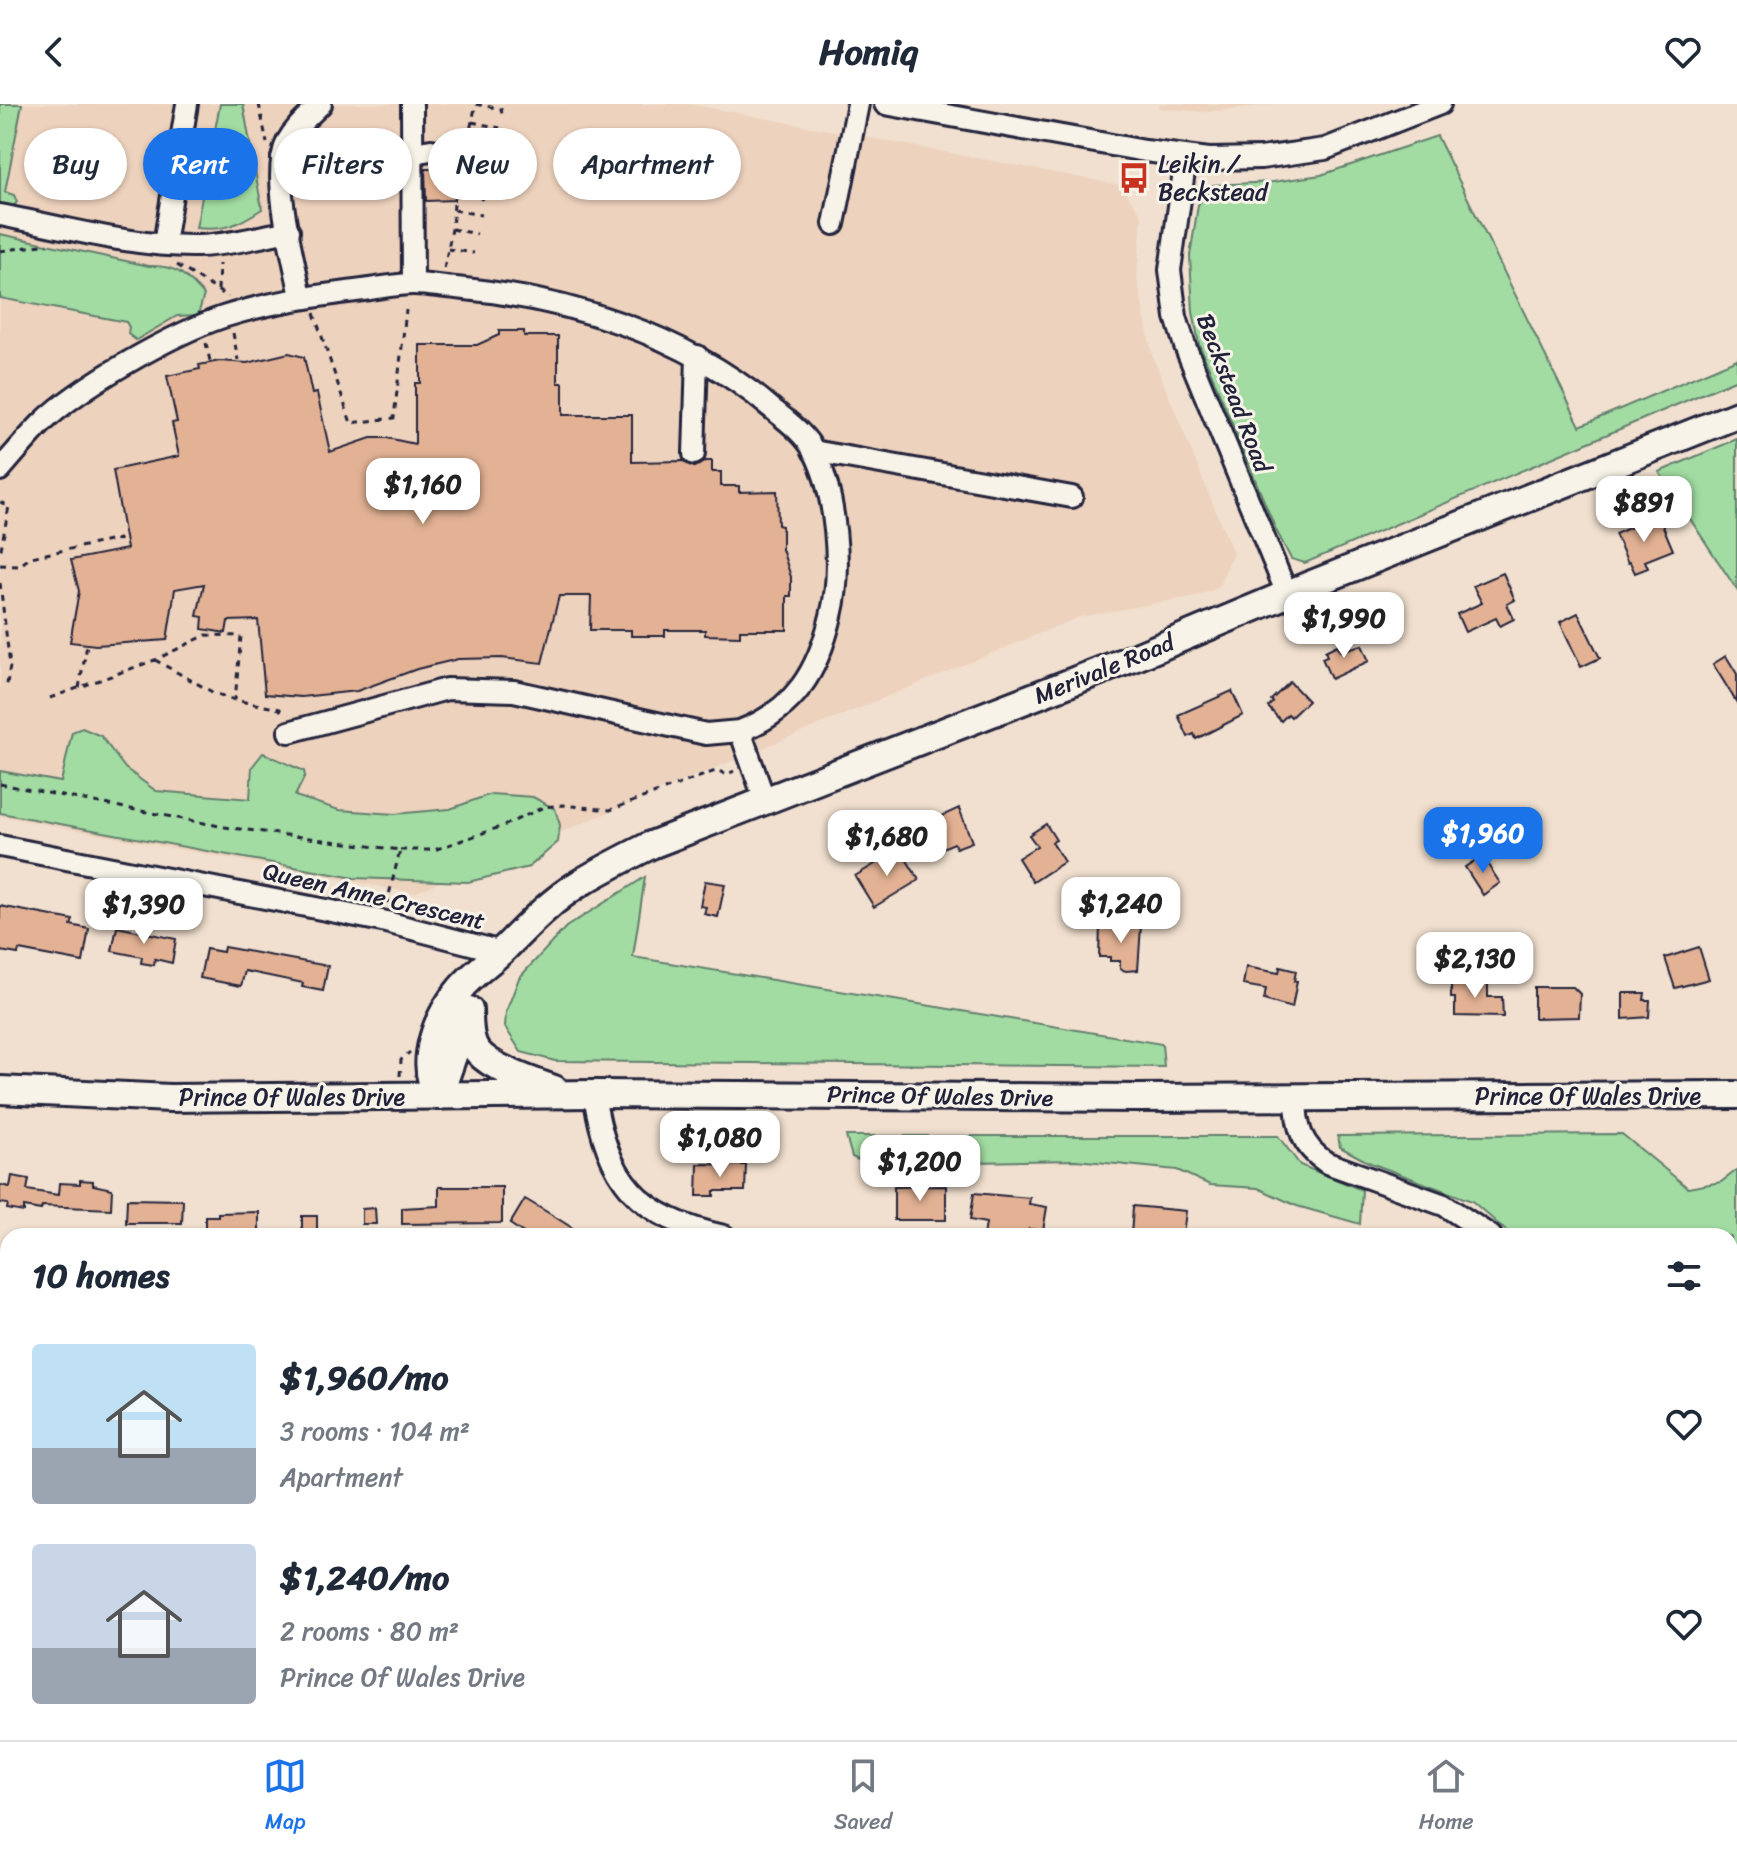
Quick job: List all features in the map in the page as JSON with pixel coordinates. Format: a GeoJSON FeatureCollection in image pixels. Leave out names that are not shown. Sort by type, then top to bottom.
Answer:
{"type":"FeatureCollection","features":[{"type":"Feature","properties":{"kind":"main road","name":"Merivale Road"},"geometry":{"type":"LineString","coordinates":[[439,1096],[428,1064],[437,1031],[456,994],[540,913],[579,884],[651,845],[1136,657],[1737,415]]}},
{"type":"Feature","properties":{"kind":"main road","name":"Merivale Road"},"geometry":{"type":"LineString","coordinates":[[439,1096],[469,1010],[498,955]]}},
{"type":"Feature","properties":{"kind":"main road"},"geometry":{"type":"LineString","coordinates":[[469,1010],[470,1031],[481,1056],[541,1084],[586,1094]]}},
{"type":"Feature","properties":{"kind":"main road","name":"Prince Of Wales Drive"},"geometry":{"type":"LineString","coordinates":[[0,1090],[170,1098],[586,1094],[1737,1095]]}},
{"type":"Feature","properties":{"kind":"street"},"geometry":{"type":"LineString","coordinates":[[169,245],[187,104]]}},
{"type":"Feature","properties":{"kind":"street"},"geometry":{"type":"LineString","coordinates":[[297,128],[321,104]]}},
{"type":"Feature","properties":{"kind":"street"},"geometry":{"type":"LineString","coordinates":[[412,104],[413,284]]}},
{"type":"Feature","properties":{"kind":"street"},"geometry":{"type":"LineString","coordinates":[[834,224],[858,104]]}},
{"type":"Feature","properties":{"kind":"street"},"geometry":{"type":"LineString","coordinates":[[885,104],[1186,157],[1261,158],[1304,153],[1349,141],[1440,104]]}},
{"type":"Feature","properties":{"kind":"street"},"geometry":{"type":"LineString","coordinates":[[413,153],[428,150]]}},
{"type":"Feature","properties":{"kind":"street","name":"Beckstead Road"},"geometry":{"type":"LineString","coordinates":[[1186,157],[1170,270],[1176,317],[1185,346],[1287,594]]}},
{"type":"Feature","properties":{"kind":"street"},"geometry":{"type":"LineString","coordinates":[[283,200],[306,297]]}},
{"type":"Feature","properties":{"kind":"street"},"geometry":{"type":"LineString","coordinates":[[0,215],[169,245],[221,244],[289,231]]}},
{"type":"Feature","properties":{"kind":"street"},"geometry":{"type":"LineString","coordinates":[[0,470],[44,421],[136,358],[221,318],[306,297],[413,284],[495,293],[560,305],[669,342],[749,389],[792,425],[813,451],[826,486],[834,522],[835,600],[818,662],[804,684],[765,719],[740,731],[706,734],[514,691],[483,688],[447,689],[289,732]]}},
{"type":"Feature","properties":{"kind":"street"},"geometry":{"type":"LineString","coordinates":[[694,454],[697,356]]}},
{"type":"Feature","properties":{"kind":"street"},"geometry":{"type":"LineString","coordinates":[[813,451],[1072,497]]}},
{"type":"Feature","properties":{"kind":"street"},"geometry":{"type":"LineString","coordinates":[[740,731],[765,801]]}},
{"type":"Feature","properties":{"kind":"street","name":"Queen Anne Crescent"},"geometry":{"type":"LineString","coordinates":[[0,846],[382,921],[498,955]]}},
{"type":"Feature","properties":{"kind":"street"},"geometry":{"type":"LineString","coordinates":[[586,1094],[614,1170],[630,1190],[666,1219],[688,1228]]}},
{"type":"Feature","properties":{"kind":"street"},"geometry":{"type":"LineString","coordinates":[[1296,1097],[1296,1120],[1300,1135],[1319,1158],[1444,1205],[1479,1228]]}},
{"type":"Feature","properties":{"kind":"path"},"geometry":{"type":"LineString","coordinates":[[259,104],[269,152],[274,154]]}},
{"type":"Feature","properties":{"kind":"path"},"geometry":{"type":"LineString","coordinates":[[476,104],[501,109],[502,114]]}},
{"type":"Feature","properties":{"kind":"path"},"geometry":{"type":"LineString","coordinates":[[472,122],[500,128]]}},
{"type":"Feature","properties":{"kind":"path"},"geometry":{"type":"LineString","coordinates":[[444,269],[455,200]]}},
{"type":"Feature","properties":{"kind":"path"},"geometry":{"type":"LineString","coordinates":[[454,210],[481,215]]}},
{"type":"Feature","properties":{"kind":"path"},"geometry":{"type":"LineString","coordinates":[[0,251],[62,242],[69,228]]}},
{"type":"Feature","properties":{"kind":"path"},"geometry":{"type":"LineString","coordinates":[[452,229],[477,234]]}},
{"type":"Feature","properties":{"kind":"path"},"geometry":{"type":"LineString","coordinates":[[169,245],[177,264],[236,301]]}},
{"type":"Feature","properties":{"kind":"path"},"geometry":{"type":"LineString","coordinates":[[448,249],[474,253]]}},
{"type":"Feature","properties":{"kind":"path"},"geometry":{"type":"LineString","coordinates":[[218,290],[219,260]]}},
{"type":"Feature","properties":{"kind":"path"},"geometry":{"type":"LineString","coordinates":[[306,297],[351,423],[394,418],[406,310]]}},
{"type":"Feature","properties":{"kind":"path"},"geometry":{"type":"LineString","coordinates":[[233,333],[238,360]]}},
{"type":"Feature","properties":{"kind":"path"},"geometry":{"type":"LineString","coordinates":[[206,343],[210,361]]}},
{"type":"Feature","properties":{"kind":"path"},"geometry":{"type":"LineString","coordinates":[[0,502],[9,506],[0,554]]}},
{"type":"Feature","properties":{"kind":"path"},"geometry":{"type":"LineString","coordinates":[[0,565],[19,566],[31,557],[119,539],[120,546]]}},
{"type":"Feature","properties":{"kind":"path"},"geometry":{"type":"LineString","coordinates":[[71,549],[72,556]]}},
{"type":"Feature","properties":{"kind":"path"},"geometry":{"type":"LineString","coordinates":[[0,583],[10,666],[6,690]]}},
{"type":"Feature","properties":{"kind":"path"},"geometry":{"type":"LineString","coordinates":[[50,698],[155,660],[206,635],[241,636],[235,700]]}},
{"type":"Feature","properties":{"kind":"path"},"geometry":{"type":"LineString","coordinates":[[79,689],[87,645]]}},
{"type":"Feature","properties":{"kind":"path"},"geometry":{"type":"LineString","coordinates":[[155,660],[214,693],[280,709],[289,732]]}},
{"type":"Feature","properties":{"kind":"path"},"geometry":{"type":"LineString","coordinates":[[0,784],[225,827],[400,850],[434,850],[503,826],[544,807],[563,805],[610,810],[718,770],[726,775],[751,764]]}},
{"type":"Feature","properties":{"kind":"path"},"geometry":{"type":"LineString","coordinates":[[382,921],[400,850]]}},
{"type":"Feature","properties":{"kind":"shaded area"},"geometry":{"type":"Polygon","coordinates":[[[0,104],[689,104],[1120,185],[1142,215],[1137,278],[1152,355],[1233,553],[1218,588],[1197,596],[1079,617],[414,893],[0,816],[0,104]]]}},
{"type":"Feature","properties":{"kind":"shaded area"},"geometry":{"type":"Polygon","coordinates":[[[1160,104],[1275,104],[1206,112],[1159,108],[1160,104]]]}},
{"type":"Feature","properties":{"kind":"green space"},"geometry":{"type":"Polygon","coordinates":[[[0,104],[22,104],[5,192],[14,195],[17,202],[12,208],[0,206],[0,104]]]}},
{"type":"Feature","properties":{"kind":"green space"},"geometry":{"type":"Polygon","coordinates":[[[220,104],[243,104],[247,128],[215,128],[220,104]]]}},
{"type":"Feature","properties":{"kind":"green space"},"geometry":{"type":"Polygon","coordinates":[[[1437,136],[1580,426],[1737,359],[1737,379],[1305,563],[1291,559],[1199,344],[1193,312],[1190,256],[1198,205],[1213,185],[1273,182],[1321,175],[1437,136]]]}},
{"type":"Feature","properties":{"kind":"green space"},"geometry":{"type":"Polygon","coordinates":[[[258,187],[262,209],[231,226],[196,228],[201,200],[258,200],[258,187]]]}},
{"type":"Feature","properties":{"kind":"green space"},"geometry":{"type":"Polygon","coordinates":[[[0,234],[149,266],[167,267],[186,277],[204,295],[198,315],[177,316],[136,340],[128,334],[126,322],[0,298],[0,234]]]}},
{"type":"Feature","properties":{"kind":"green space"},"geometry":{"type":"Polygon","coordinates":[[[1737,439],[1737,590],[1659,472],[1737,439]]]}},
{"type":"Feature","properties":{"kind":"green space"},"geometry":{"type":"Polygon","coordinates":[[[82,728],[101,736],[125,768],[156,791],[250,799],[252,767],[263,753],[304,771],[305,776],[295,796],[339,810],[394,814],[450,809],[491,794],[533,797],[555,809],[560,825],[558,842],[529,867],[468,882],[354,878],[0,813],[0,771],[61,782],[72,732],[82,728]]]}},
{"type":"Feature","properties":{"kind":"green space"},"geometry":{"type":"Polygon","coordinates":[[[645,877],[633,957],[1162,1044],[1164,1067],[555,1061],[521,1052],[505,1027],[506,1012],[519,978],[566,927],[645,877]]]}},
{"type":"Feature","properties":{"kind":"green space"},"geometry":{"type":"Polygon","coordinates":[[[1622,1134],[1688,1188],[1721,1182],[1737,1170],[1737,1228],[1503,1228],[1472,1201],[1368,1162],[1340,1147],[1338,1136],[1622,1134]]]}},
{"type":"Feature","properties":{"kind":"green space"},"geometry":{"type":"Polygon","coordinates":[[[846,1136],[1278,1136],[1300,1165],[1362,1190],[1360,1224],[1297,1206],[1258,1188],[1210,1185],[1177,1170],[1076,1160],[867,1164],[852,1157],[846,1136]]]}},
{"type":"Feature","properties":{"kind":"building"},"geometry":{"type":"Polygon","coordinates":[[[425,169],[428,169],[428,200],[454,200],[426,201],[425,169]]]}},
{"type":"Feature","properties":{"kind":"building"},"geometry":{"type":"Polygon","coordinates":[[[499,331],[524,331],[524,336],[558,336],[558,383],[563,383],[563,415],[632,415],[632,462],[684,461],[694,467],[712,461],[712,472],[721,472],[721,486],[739,486],[739,492],[777,491],[778,525],[782,526],[782,549],[791,577],[791,596],[787,596],[787,630],[740,630],[740,636],[705,635],[705,630],[665,630],[665,636],[631,636],[631,630],[590,630],[591,596],[559,596],[542,663],[502,658],[458,659],[417,669],[357,691],[301,697],[265,694],[258,620],[228,621],[226,633],[202,629],[203,617],[197,616],[204,584],[175,589],[167,640],[96,645],[70,642],[79,591],[71,560],[127,549],[113,470],[179,456],[172,423],[177,422],[167,376],[220,361],[247,363],[289,353],[304,357],[312,394],[317,393],[330,452],[371,438],[415,444],[415,383],[420,383],[420,345],[477,345],[499,335],[499,331]]]}},
{"type":"Feature","properties":{"kind":"building"},"geometry":{"type":"Polygon","coordinates":[[[1660,519],[1673,550],[1645,561],[1648,568],[1635,573],[1615,534],[1643,522],[1644,526],[1660,519]]]}},
{"type":"Feature","properties":{"kind":"building"},"geometry":{"type":"Polygon","coordinates":[[[1503,573],[1515,600],[1507,604],[1514,619],[1500,626],[1496,618],[1465,632],[1457,614],[1482,603],[1473,586],[1503,573]]]}},
{"type":"Feature","properties":{"kind":"building"},"geometry":{"type":"Polygon","coordinates":[[[1578,613],[1600,658],[1581,667],[1560,622],[1578,613]]]}},
{"type":"Feature","properties":{"kind":"building"},"geometry":{"type":"Polygon","coordinates":[[[1337,645],[1340,651],[1362,645],[1369,661],[1331,679],[1322,658],[1327,656],[1325,651],[1337,645]]]}},
{"type":"Feature","properties":{"kind":"building"},"geometry":{"type":"Polygon","coordinates":[[[1726,656],[1737,674],[1737,703],[1713,664],[1726,656]]]}},
{"type":"Feature","properties":{"kind":"building"},"geometry":{"type":"Polygon","coordinates":[[[1290,682],[1308,701],[1291,717],[1288,714],[1281,721],[1268,707],[1290,682]]]}},
{"type":"Feature","properties":{"kind":"building"},"geometry":{"type":"Polygon","coordinates":[[[1232,691],[1243,715],[1196,739],[1194,734],[1188,737],[1178,715],[1232,691]]]}},
{"type":"Feature","properties":{"kind":"building"},"geometry":{"type":"Polygon","coordinates":[[[959,808],[972,842],[956,848],[954,843],[931,853],[920,826],[959,808]]]}},
{"type":"Feature","properties":{"kind":"building"},"geometry":{"type":"Polygon","coordinates":[[[1046,824],[1064,862],[1033,882],[1018,858],[1037,846],[1029,835],[1046,824]]]}},
{"type":"Feature","properties":{"kind":"building"},"geometry":{"type":"Polygon","coordinates":[[[900,849],[919,880],[874,907],[855,876],[900,849]]]}},
{"type":"Feature","properties":{"kind":"building"},"geometry":{"type":"Polygon","coordinates":[[[1482,856],[1500,883],[1483,895],[1465,867],[1482,856]]]}},
{"type":"Feature","properties":{"kind":"building"},"geometry":{"type":"Polygon","coordinates":[[[705,881],[725,884],[718,917],[704,914],[706,907],[700,906],[705,881]]]}},
{"type":"Feature","properties":{"kind":"building"},"geometry":{"type":"Polygon","coordinates":[[[0,906],[73,920],[71,925],[89,929],[83,962],[19,950],[18,954],[0,951],[0,906]]]}},
{"type":"Feature","properties":{"kind":"building"},"geometry":{"type":"Polygon","coordinates":[[[1100,925],[1141,926],[1138,970],[1120,969],[1120,961],[1099,957],[1100,925]]]}},
{"type":"Feature","properties":{"kind":"building"},"geometry":{"type":"Polygon","coordinates":[[[117,927],[176,939],[172,963],[155,959],[154,965],[141,963],[142,957],[112,951],[117,927]]]}},
{"type":"Feature","properties":{"kind":"building"},"geometry":{"type":"Polygon","coordinates":[[[224,947],[328,966],[323,991],[302,987],[303,983],[245,971],[241,986],[200,978],[206,949],[223,952],[224,947]]]}},
{"type":"Feature","properties":{"kind":"building"},"geometry":{"type":"Polygon","coordinates":[[[1699,947],[1709,979],[1675,988],[1665,958],[1699,947]]]}},
{"type":"Feature","properties":{"kind":"building"},"geometry":{"type":"Polygon","coordinates":[[[1246,967],[1279,973],[1280,967],[1296,971],[1292,1008],[1264,1000],[1266,989],[1243,985],[1246,967]]]}},
{"type":"Feature","properties":{"kind":"building"},"geometry":{"type":"Polygon","coordinates":[[[1451,979],[1471,979],[1472,984],[1488,983],[1488,997],[1502,997],[1503,1017],[1455,1016],[1451,979]]]}},
{"type":"Feature","properties":{"kind":"building"},"geometry":{"type":"Polygon","coordinates":[[[1534,987],[1573,987],[1580,994],[1579,1017],[1534,1018],[1534,987]]]}},
{"type":"Feature","properties":{"kind":"building"},"geometry":{"type":"Polygon","coordinates":[[[1623,993],[1645,993],[1644,1000],[1650,1000],[1649,1017],[1623,1019],[1623,993]]]}},
{"type":"Feature","properties":{"kind":"building"},"geometry":{"type":"Polygon","coordinates":[[[698,1164],[746,1165],[745,1191],[714,1191],[714,1196],[697,1196],[698,1164]]]}},
{"type":"Feature","properties":{"kind":"building"},"geometry":{"type":"Polygon","coordinates":[[[12,1176],[29,1179],[27,1190],[58,1195],[59,1183],[93,1181],[93,1185],[112,1189],[111,1209],[42,1206],[41,1210],[24,1207],[24,1212],[7,1209],[8,1204],[0,1203],[0,1185],[10,1187],[12,1176]]]}},
{"type":"Feature","properties":{"kind":"building"},"geometry":{"type":"Polygon","coordinates":[[[946,1186],[946,1220],[894,1220],[894,1187],[946,1186]]]}},
{"type":"Feature","properties":{"kind":"building"},"geometry":{"type":"Polygon","coordinates":[[[439,1187],[502,1187],[502,1223],[402,1224],[402,1208],[439,1206],[439,1187]]]}},
{"type":"Feature","properties":{"kind":"building"},"geometry":{"type":"Polygon","coordinates":[[[974,1193],[1030,1198],[1029,1204],[1047,1207],[1044,1228],[985,1228],[986,1223],[970,1220],[974,1193]]]}},
{"type":"Feature","properties":{"kind":"building"},"geometry":{"type":"Polygon","coordinates":[[[127,1199],[183,1200],[182,1223],[126,1223],[127,1199]]]}},
{"type":"Feature","properties":{"kind":"building"},"geometry":{"type":"Polygon","coordinates":[[[525,1199],[572,1228],[516,1228],[510,1224],[525,1199]]]}},
{"type":"Feature","properties":{"kind":"building"},"geometry":{"type":"Polygon","coordinates":[[[1133,1206],[1186,1211],[1184,1228],[1132,1228],[1133,1206]]]}},
{"type":"Feature","properties":{"kind":"building"},"geometry":{"type":"Polygon","coordinates":[[[375,1208],[376,1224],[362,1224],[362,1209],[375,1208]]]}},
{"type":"Feature","properties":{"kind":"building"},"geometry":{"type":"Polygon","coordinates":[[[259,1212],[259,1228],[205,1228],[205,1216],[218,1216],[218,1213],[259,1212]]]}},
{"type":"Feature","properties":{"kind":"building"},"geometry":{"type":"Polygon","coordinates":[[[302,1216],[317,1216],[317,1228],[302,1228],[302,1216]]]}},
{"type":"Feature","properties":{"kind":"place","name":"Leikin / Beckstead"},"geometry":{"type":"Point","coordinates":[1134,178]}}]}
